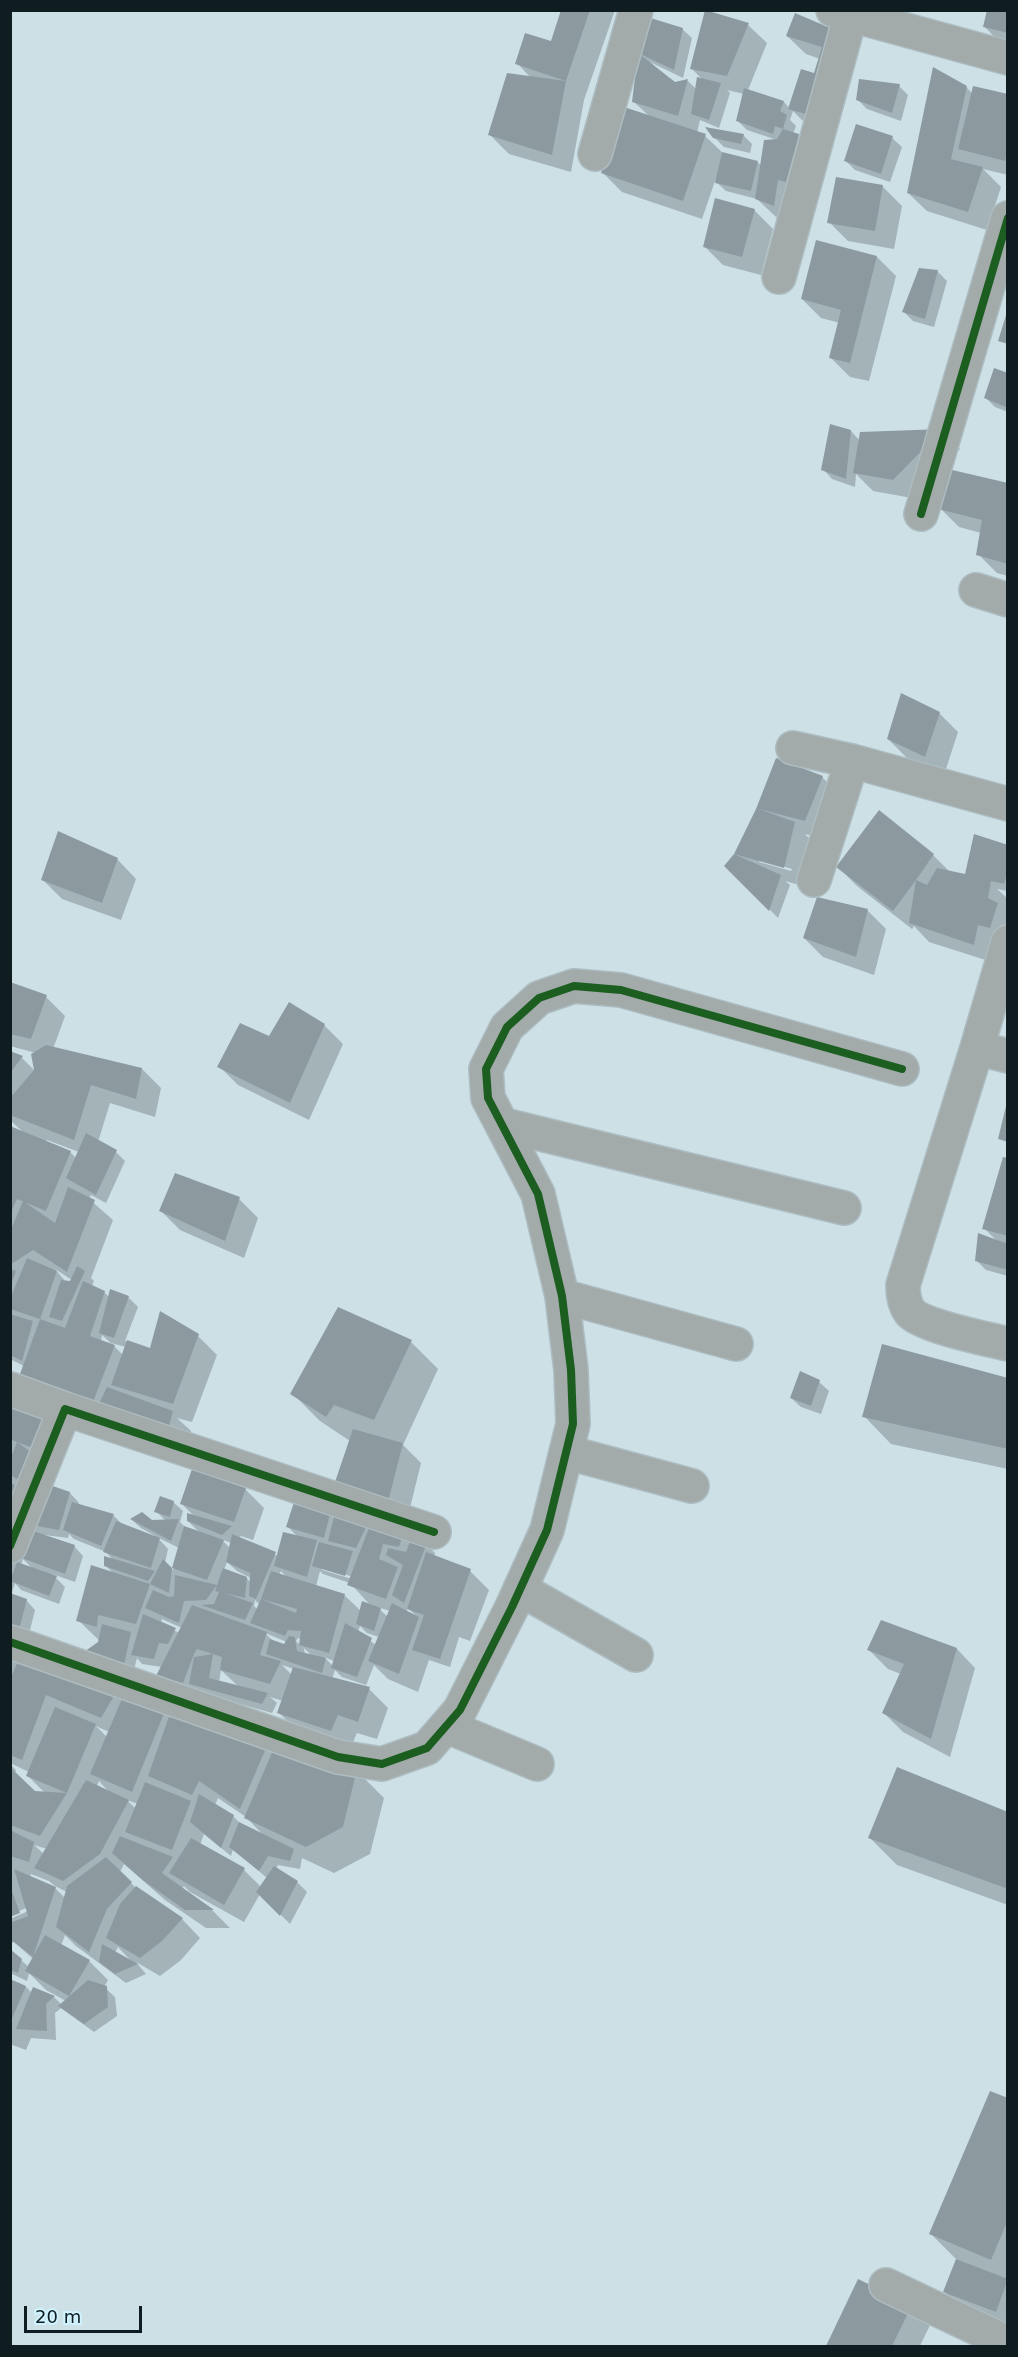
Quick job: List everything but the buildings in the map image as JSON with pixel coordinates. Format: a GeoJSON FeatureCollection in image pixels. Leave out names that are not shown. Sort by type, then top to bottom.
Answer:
{"type":"FeatureCollection","features":[{"type":"Feature","properties":{"kind":"street"},"geometry":{"type":"LineString","coordinates":[[595,154],[636,10]]}},
{"type":"Feature","properties":{"kind":"street"},"geometry":{"type":"LineString","coordinates":[[779,277],[845,12],[1008,58]]}},
{"type":"Feature","properties":{"kind":"street"},"geometry":{"type":"LineString","coordinates":[[921,514],[1008,218]]}},
{"type":"Feature","properties":{"kind":"street"},"geometry":{"type":"LineString","coordinates":[[976,590],[1008,600]]}},
{"type":"Feature","properties":{"kind":"street"},"geometry":{"type":"LineString","coordinates":[[793,748],[852,761],[1008,804]]}},
{"type":"Feature","properties":{"kind":"street"},"geometry":{"type":"LineString","coordinates":[[814,880],[852,761]]}},
{"type":"Feature","properties":{"kind":"street"},"geometry":{"type":"LineString","coordinates":[[1008,942],[992,1052],[903,1285],[904,1300],[910,1312],[925,1321],[1008,1344]]}},
{"type":"Feature","properties":{"kind":"street"},"geometry":{"type":"LineString","coordinates":[[10,1642],[338,1756],[382,1764],[427,1748],[460,1710],[547,1530],[573,1424],[572,1370],[562,1296],[538,1194],[488,1098],[486,1069],[507,1027],[539,998],[574,986],[621,990],[903,1069]]}},
{"type":"Feature","properties":{"kind":"street"},"geometry":{"type":"LineString","coordinates":[[504,1125],[844,1208]]}},
{"type":"Feature","properties":{"kind":"street"},"geometry":{"type":"LineString","coordinates":[[562,1296],[736,1344]]}},
{"type":"Feature","properties":{"kind":"street"},"geometry":{"type":"LineString","coordinates":[[10,1389],[434,1532]]}},
{"type":"Feature","properties":{"kind":"street"},"geometry":{"type":"LineString","coordinates":[[10,1546],[65,1409]]}},
{"type":"Feature","properties":{"kind":"street"},"geometry":{"type":"LineString","coordinates":[[566,1452],[692,1486]]}},
{"type":"Feature","properties":{"kind":"street"},"geometry":{"type":"LineString","coordinates":[[520,1589],[636,1655]]}},
{"type":"Feature","properties":{"kind":"street"},"geometry":{"type":"LineString","coordinates":[[446,1726],[537,1764]]}},
{"type":"Feature","properties":{"kind":"street"},"geometry":{"type":"LineString","coordinates":[[886,2285],[1008,2343]]}},
{"type":"Feature","properties":{"kind":"cycle path"},"geometry":{"type":"LineString","coordinates":[[921,514],[1008,218]]}},
{"type":"Feature","properties":{"kind":"cycle path"},"geometry":{"type":"LineString","coordinates":[[10,1642],[338,1757],[382,1764],[427,1748],[460,1710],[512,1607],[547,1530],[573,1424],[571,1370],[562,1296],[538,1194],[488,1098],[486,1069],[507,1027],[539,998],[574,986],[621,990],[902,1069]]}},
{"type":"Feature","properties":{"kind":"cycle path"},"geometry":{"type":"LineString","coordinates":[[10,1546],[65,1409],[434,1532]]}}]}
